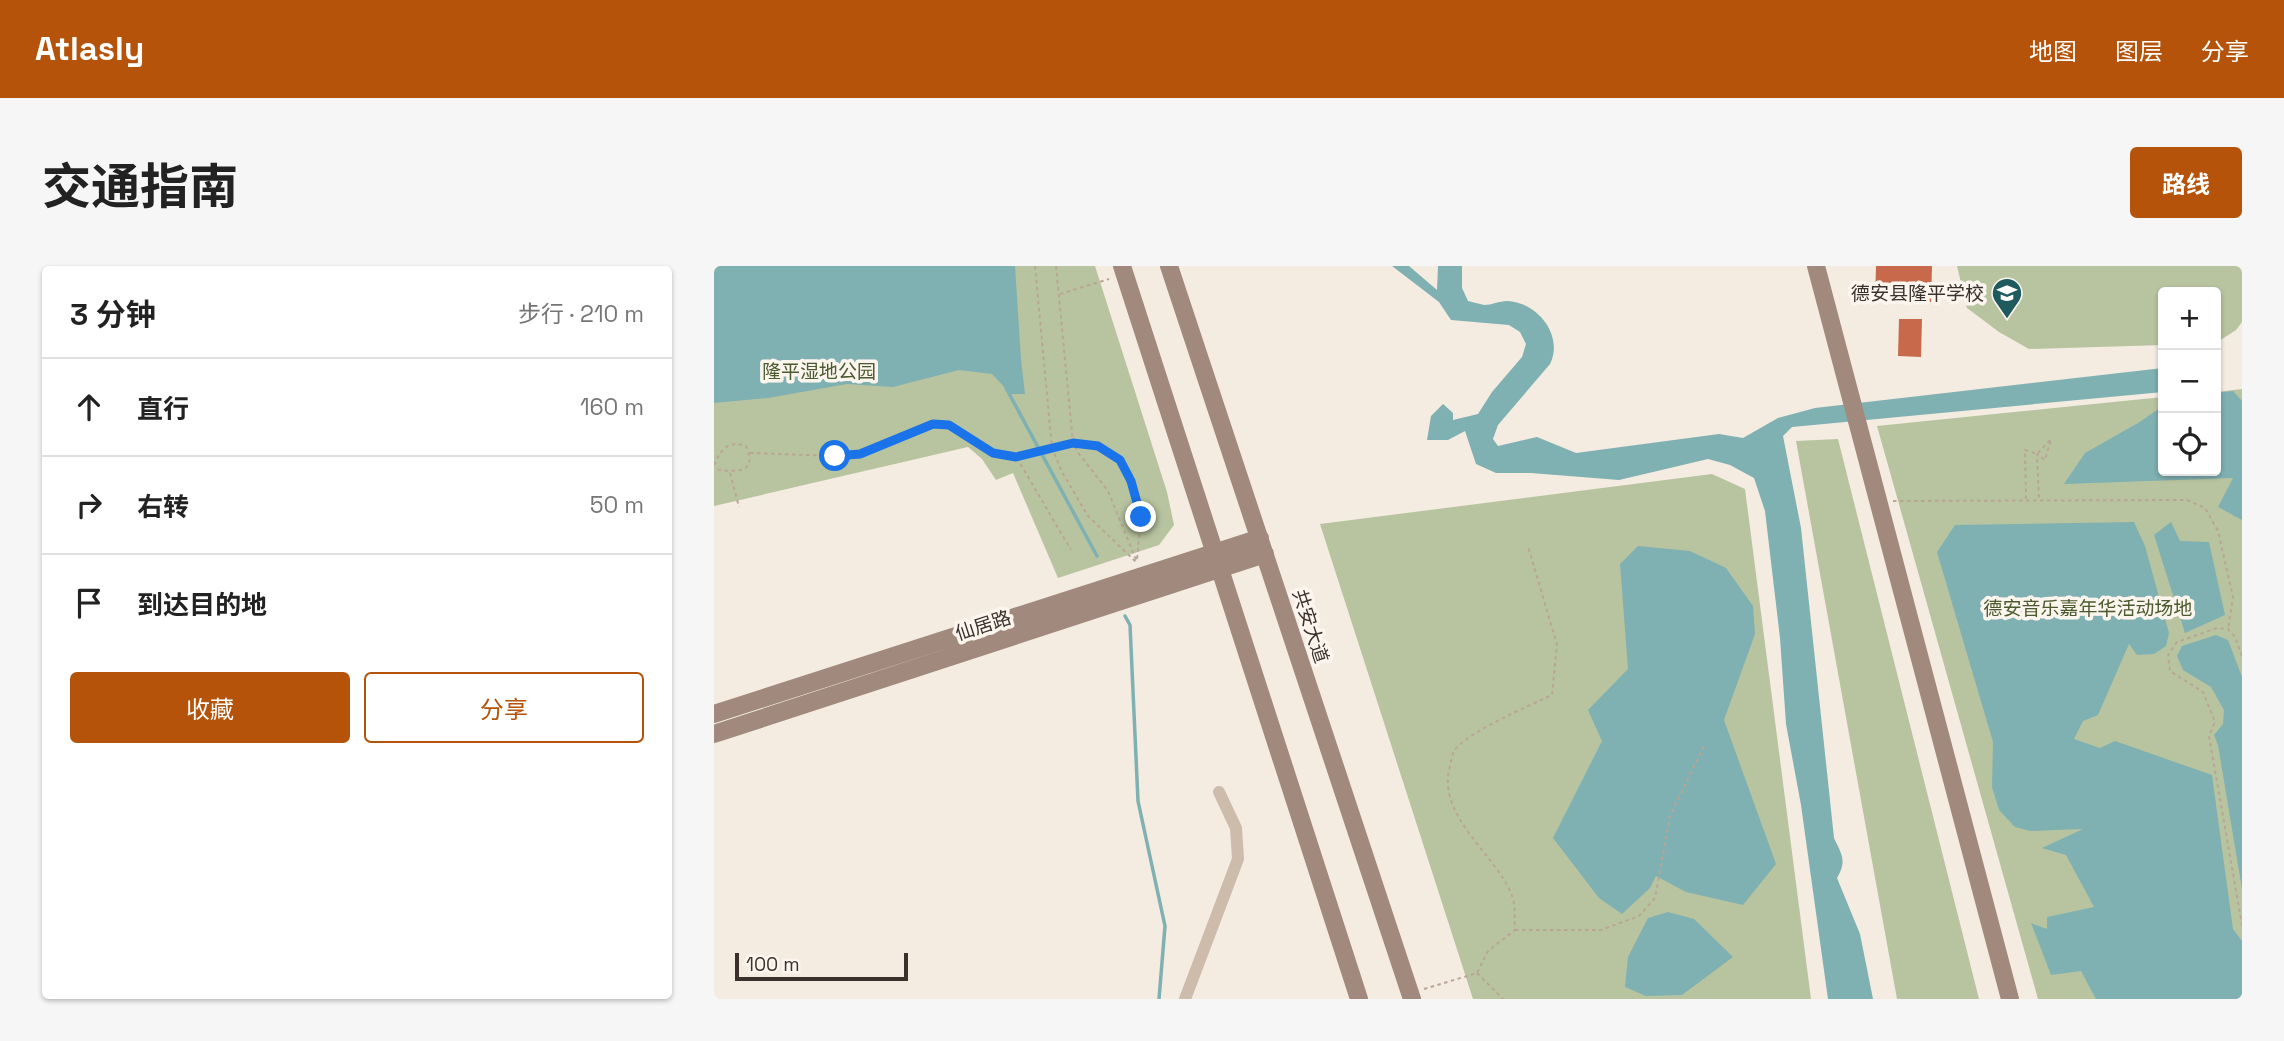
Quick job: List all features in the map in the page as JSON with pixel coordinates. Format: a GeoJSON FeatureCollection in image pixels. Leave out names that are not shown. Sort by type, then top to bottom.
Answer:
{"type":"FeatureCollection","features":[{"type":"Feature","properties":{"kind":"street","name":"共安大道"},"geometry":{"type":"LineString","coordinates":[[1169,266],[1411,996]]}},
{"type":"Feature","properties":{"kind":"street"},"geometry":{"type":"LineString","coordinates":[[1816,266],[2010,999]]}},
{"type":"Feature","properties":{"kind":"street"},"geometry":{"type":"LineString","coordinates":[[1123,270],[1359,999]]}},
{"type":"Feature","properties":{"kind":"street","name":"仙居路"},"geometry":{"type":"LineString","coordinates":[[714,734],[1262,546]]}},
{"type":"Feature","properties":{"kind":"street","name":"仙居路"},"geometry":{"type":"LineString","coordinates":[[714,714],[1140,569],[1218,560]]}},
{"type":"Feature","properties":{"kind":"street"},"geometry":{"type":"LineString","coordinates":[[1185,999],[1238,859],[1236,828],[1219,792]]}},
{"type":"Feature","properties":{"kind":"path"},"geometry":{"type":"LineString","coordinates":[[1035,266],[1052,448],[1062,472],[1088,516],[1140,569]]}},
{"type":"Feature","properties":{"kind":"path"},"geometry":{"type":"LineString","coordinates":[[1056,266],[1073,443],[1108,491],[1140,569]]}},
{"type":"Feature","properties":{"kind":"path"},"geometry":{"type":"LineString","coordinates":[[1059,294],[1123,270]]}},
{"type":"Feature","properties":{"kind":"path"},"geometry":{"type":"LineString","coordinates":[[750,453],[835,456],[860,454],[933,424],[949,425],[993,453],[1016,457],[1073,443],[1098,446],[1120,460],[1131,481],[1141,517],[1140,569]]}},
{"type":"Feature","properties":{"kind":"path"},"geometry":{"type":"LineString","coordinates":[[2026,500],[2025,450],[2037,454],[2045,460],[2051,439],[2037,454],[2039,500]]}},
{"type":"Feature","properties":{"kind":"path"},"geometry":{"type":"LineString","coordinates":[[714,465],[722,449],[737,443],[746,446],[750,453],[750,461],[745,468],[730,472],[714,469]]}},
{"type":"Feature","properties":{"kind":"path"},"geometry":{"type":"LineString","coordinates":[[1016,457],[1071,550]]}},
{"type":"Feature","properties":{"kind":"path"},"geometry":{"type":"LineString","coordinates":[[730,472],[738,506]]}},
{"type":"Feature","properties":{"kind":"path"},"geometry":{"type":"LineString","coordinates":[[1878,501],[2187,500],[2205,508],[2218,531],[2233,597],[2228,629]]}},
{"type":"Feature","properties":{"kind":"path"},"geometry":{"type":"LineString","coordinates":[[1515,930],[1514,901],[1510,889],[1476,844],[1447,790],[1448,772],[1455,750],[1473,735],[1552,695],[1557,645],[1528,546]]}},
{"type":"Feature","properties":{"kind":"path"},"geometry":{"type":"LineString","coordinates":[[2242,656],[2235,637],[2228,629],[2217,628],[2177,642],[2168,655],[2171,671],[2203,692],[2215,722],[2209,736],[2242,925]]}},
{"type":"Feature","properties":{"kind":"path"},"geometry":{"type":"LineString","coordinates":[[1411,996],[1477,973],[1488,951],[1515,930],[1601,930],[1639,916],[1655,898],[1670,816],[1705,744]]}},
{"type":"Feature","properties":{"kind":"path"},"geometry":{"type":"LineString","coordinates":[[1477,973],[1503,999]]}},
{"type":"Feature","properties":{"kind":"green space","name":"隆平湿地公园"},"geometry":{"type":"Polygon","coordinates":[[[714,266],[1095,266],[1167,492],[1174,525],[1159,545],[1058,578],[1013,473],[996,480],[982,459],[968,447],[714,506],[714,266]]]}},
{"type":"Feature","properties":{"kind":"green space"},"geometry":{"type":"Polygon","coordinates":[[[1957,266],[2242,266],[2242,322],[2236,330],[2221,340],[2221,287],[2158,287],[2158,345],[2029,349],[1999,332],[1967,308],[1957,266]]]}},
{"type":"Feature","properties":{"kind":"green space","name":"德安音乐嘉年华活动场地"},"geometry":{"type":"Polygon","coordinates":[[[2242,389],[2242,999],[2038,999],[1877,426],[2158,398],[2158,476],[2221,476],[2221,391],[2242,389]]]}},
{"type":"Feature","properties":{"kind":"green space"},"geometry":{"type":"Polygon","coordinates":[[[1838,439],[1979,999],[1897,999],[1796,441],[1838,439]]]}},
{"type":"Feature","properties":{"kind":"green space"},"geometry":{"type":"Polygon","coordinates":[[[1712,474],[1745,489],[1811,999],[1473,999],[1320,524],[1712,474]]]}},
{"type":"Feature","properties":{"kind":"water"},"geometry":{"type":"Polygon","coordinates":[[[714,266],[1015,266],[1025,394],[1011,394],[992,374],[959,370],[893,387],[847,384],[768,398],[714,403],[714,266]]]}},
{"type":"Feature","properties":{"kind":"water"},"geometry":{"type":"Polygon","coordinates":[[[1392,266],[1409,266],[1437,290],[1438,266],[1462,266],[1462,288],[1468,301],[1484,305],[1504,301],[1529,307],[1538,314],[1551,332],[1554,342],[1550,364],[1498,425],[1493,439],[1498,446],[1537,437],[1576,453],[1719,434],[1743,438],[1778,418],[1815,408],[2158,369],[2158,392],[1792,427],[1783,436],[1801,528],[1834,838],[1842,858],[1842,867],[1837,878],[1860,934],[1873,999],[1828,999],[1801,805],[1786,724],[1780,638],[1765,511],[1754,478],[1730,465],[1708,459],[1619,480],[1496,473],[1476,464],[1465,431],[1448,440],[1427,440],[1431,416],[1443,404],[1453,413],[1453,420],[1478,414],[1492,392],[1522,357],[1526,344],[1520,332],[1509,325],[1451,320],[1439,302],[1392,266]]]}},
{"type":"Feature","properties":{"kind":"water"},"geometry":{"type":"Polygon","coordinates":[[[2233,391],[2242,401],[2242,520],[2218,507],[2233,478],[2064,484],[2085,453],[2158,409],[2158,476],[2221,476],[2221,392],[2233,391]]]}},
{"type":"Feature","properties":{"kind":"water"},"geometry":{"type":"Polygon","coordinates":[[[2134,522],[2145,546],[2169,633],[2166,646],[2154,654],[2137,655],[2129,644],[2098,715],[2083,721],[2074,739],[2100,748],[2115,741],[2212,775],[2233,929],[2242,941],[2242,999],[2096,999],[2081,971],[2051,975],[2031,923],[2047,929],[2047,917],[2094,907],[2066,855],[2042,848],[2083,829],[2030,831],[2015,827],[1999,810],[1992,787],[1993,742],[1937,552],[1955,525],[2134,522]]]}},
{"type":"Feature","properties":{"kind":"water"},"geometry":{"type":"Polygon","coordinates":[[[2171,522],[2180,541],[2209,542],[2225,615],[2185,633],[2154,535],[2171,522]]]}},
{"type":"Feature","properties":{"kind":"water"},"geometry":{"type":"Polygon","coordinates":[[[1638,546],[1690,551],[1726,568],[1753,606],[1755,634],[1724,720],[1776,864],[1743,905],[1686,892],[1656,876],[1650,888],[1622,914],[1599,898],[1553,838],[1602,741],[1588,710],[1628,669],[1620,564],[1638,546]]]}},
{"type":"Feature","properties":{"kind":"water"},"geometry":{"type":"Polygon","coordinates":[[[2216,635],[2228,640],[2242,677],[2242,889],[2218,745],[2214,735],[2223,724],[2224,710],[2211,687],[2183,670],[2177,656],[2182,646],[2216,635]]]}},
{"type":"Feature","properties":{"kind":"water"},"geometry":{"type":"Polygon","coordinates":[[[1668,912],[1694,919],[1733,957],[1682,995],[1646,996],[1625,987],[1628,957],[1648,918],[1668,912]]]}},
{"type":"Feature","properties":{"kind":"building"},"geometry":{"type":"Polygon","coordinates":[[[1876,266],[1932,266],[1931,302],[1875,300],[1876,266]]]}},
{"type":"Feature","properties":{"kind":"building"},"geometry":{"type":"Polygon","coordinates":[[[1899,319],[1922,319],[1921,357],[1898,356],[1899,319]]]}},
{"type":"Feature","properties":{"kind":"waterway"},"geometry":{"type":"LineString","coordinates":[[1006,388],[1097,556]]}},
{"type":"Feature","properties":{"kind":"waterway"},"geometry":{"type":"LineString","coordinates":[[1125,616],[1130,625],[1138,801],[1165,926],[1159,999]]}},
{"type":"Feature","properties":{"kind":"place","name":"德安县隆平学校"},"geometry":{"type":"Point","coordinates":[2007,320]}},
{"type":"Feature","properties":{"kind":"route"},"geometry":{"type":"LineString","coordinates":[[835,456],[860,454],[885,446],[933,424],[949,425],[993,453],[1016,457],[1073,443],[1098,446],[1120,460],[1131,481],[1141,517]]}}]}
